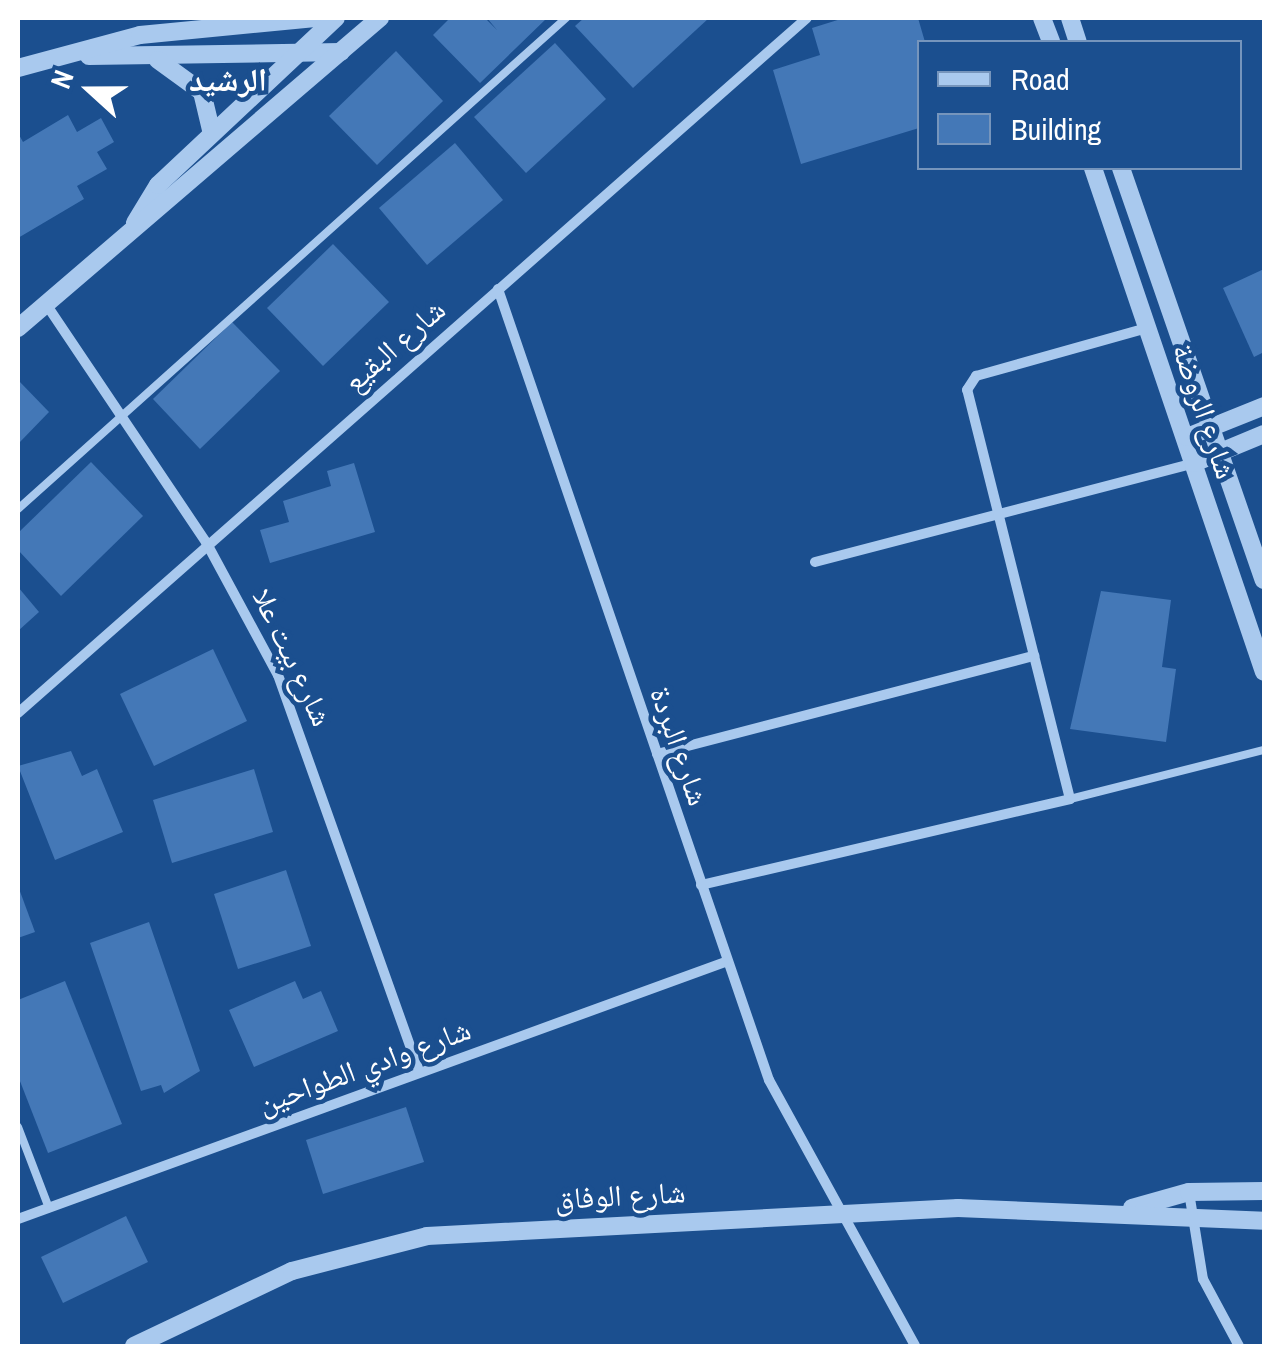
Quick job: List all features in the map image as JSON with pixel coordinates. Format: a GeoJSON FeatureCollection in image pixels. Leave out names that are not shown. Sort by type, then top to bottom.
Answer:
{"type":"FeatureCollection","features":[{"type":"Feature","properties":{"kind":"street"},"geometry":{"type":"LineString","coordinates":[[18,68],[78,55],[140,35],[315,18]]}},
{"type":"Feature","properties":{"kind":"street"},"geometry":{"type":"LineString","coordinates":[[134,223],[158,185],[336,18]]}},
{"type":"Feature","properties":{"kind":"street"},"geometry":{"type":"LineString","coordinates":[[18,328],[134,223],[170,205],[380,18]]}},
{"type":"Feature","properties":{"kind":"street","name":"شارع البقيع"},"geometry":{"type":"LineString","coordinates":[[18,714],[206,542],[807,18]]}},
{"type":"Feature","properties":{"kind":"street"},"geometry":{"type":"LineString","coordinates":[[78,55],[158,60],[341,52]]}},
{"type":"Feature","properties":{"kind":"street"},"geometry":{"type":"LineString","coordinates":[[158,60],[202,92],[212,134]]}},
{"type":"Feature","properties":{"kind":"street","name":"شارع الروضة"},"geometry":{"type":"LineString","coordinates":[[1095,170],[1264,672]]}},
{"type":"Feature","properties":{"kind":"street","name":"شارع الروضة"},"geometry":{"type":"LineString","coordinates":[[1122,170],[1264,580]]}},
{"type":"Feature","properties":{"kind":"street","name":"شارع البردة"},"geometry":{"type":"LineString","coordinates":[[498,288],[782,1112],[834,1210],[915,1346]]}},
{"type":"Feature","properties":{"kind":"street","name":"شارع بيت علا"},"geometry":{"type":"LineString","coordinates":[[45,303],[206,542],[278,675],[419,1070]]}},
{"type":"Feature","properties":{"kind":"street"},"geometry":{"type":"LineString","coordinates":[[701,884],[1070,799],[969,406],[972,380],[1148,328]]}},
{"type":"Feature","properties":{"kind":"street"},"geometry":{"type":"LineString","coordinates":[[1187,437],[1264,406]]}},
{"type":"Feature","properties":{"kind":"street"},"geometry":{"type":"LineString","coordinates":[[815,562],[1194,463],[1264,434]]}},
{"type":"Feature","properties":{"kind":"street"},"geometry":{"type":"LineString","coordinates":[[656,754],[1034,656]]}},
{"type":"Feature","properties":{"kind":"street","name":"شارع وادي الطواحين"},"geometry":{"type":"LineString","coordinates":[[18,1219],[419,1070],[728,961]]}},
{"type":"Feature","properties":{"kind":"street","name":"شارع الوفاق"},"geometry":{"type":"LineString","coordinates":[[134,1346],[292,1271],[428,1236],[834,1210],[1132,1208],[1190,1192],[1264,1191]]}},
{"type":"Feature","properties":{"kind":"street"},"geometry":{"type":"LineString","coordinates":[[1190,1192],[1191,1224],[1203,1279],[1239,1346]]}},
{"type":"Feature","properties":{"kind":"street","name":"شارع الوفاق"},"geometry":{"type":"LineString","coordinates":[[1132,1208],[1191,1224],[1264,1220]]}},
{"type":"Feature","properties":{"kind":"lane"},"geometry":{"type":"LineString","coordinates":[[18,509],[119,410],[566,18]]}},
{"type":"Feature","properties":{"kind":"lane"},"geometry":{"type":"LineString","coordinates":[[1070,799],[1264,750]]}},
{"type":"Feature","properties":{"kind":"lane"},"geometry":{"type":"LineString","coordinates":[[18,1127],[49,1208]]}},
{"type":"Feature","properties":{"kind":"building"},"geometry":{"type":"Polygon","coordinates":[[[450,18],[485,18],[497,30],[487,18],[547,18],[480,83],[433,35],[450,18]]]}},
{"type":"Feature","properties":{"kind":"building"},"geometry":{"type":"Polygon","coordinates":[[[584,18],[709,18],[633,88],[575,26],[584,18]]]}},
{"type":"Feature","properties":{"kind":"building"},"geometry":{"type":"Polygon","coordinates":[[[844,18],[918,18],[924,40],[917,40],[917,129],[801,164],[773,70],[820,55],[812,28],[844,18]]]}},
{"type":"Feature","properties":{"kind":"building"},"geometry":{"type":"Polygon","coordinates":[[[555,43],[606,99],[526,173],[474,117],[555,43]]]}},
{"type":"Feature","properties":{"kind":"building"},"geometry":{"type":"Polygon","coordinates":[[[396,51],[443,101],[377,165],[329,116],[396,51]]]}},
{"type":"Feature","properties":{"kind":"building"},"geometry":{"type":"Polygon","coordinates":[[[68,115],[77,132],[101,118],[114,142],[97,152],[107,169],[77,186],[84,199],[18,238],[18,133],[23,142],[68,115]]]}},
{"type":"Feature","properties":{"kind":"building"},"geometry":{"type":"Polygon","coordinates":[[[455,143],[503,200],[427,265],[379,208],[455,143]]]}},
{"type":"Feature","properties":{"kind":"building"},"geometry":{"type":"Polygon","coordinates":[[[333,244],[389,302],[323,366],[267,308],[333,244]]]}},
{"type":"Feature","properties":{"kind":"building"},"geometry":{"type":"Polygon","coordinates":[[[1264,269],[1264,352],[1254,357],[1223,288],[1264,269]]]}},
{"type":"Feature","properties":{"kind":"building"},"geometry":{"type":"Polygon","coordinates":[[[232,322],[280,371],[200,449],[153,399],[232,322]]]}},
{"type":"Feature","properties":{"kind":"building"},"geometry":{"type":"Polygon","coordinates":[[[18,380],[49,412],[18,444],[18,380]]]}},
{"type":"Feature","properties":{"kind":"building"},"geometry":{"type":"Polygon","coordinates":[[[91,462],[143,516],[61,596],[18,550],[18,533],[91,462]]]}},
{"type":"Feature","properties":{"kind":"building"},"geometry":{"type":"Polygon","coordinates":[[[354,463],[375,532],[270,563],[260,530],[289,522],[283,501],[331,486],[327,471],[354,463]]]}},
{"type":"Feature","properties":{"kind":"building"},"geometry":{"type":"Polygon","coordinates":[[[18,587],[39,612],[18,631],[18,587]]]}},
{"type":"Feature","properties":{"kind":"building"},"geometry":{"type":"Polygon","coordinates":[[[1101,591],[1171,600],[1162,667],[1176,669],[1166,742],[1070,729],[1101,591]]]}},
{"type":"Feature","properties":{"kind":"building"},"geometry":{"type":"Polygon","coordinates":[[[213,649],[247,721],[154,766],[120,694],[213,649]]]}},
{"type":"Feature","properties":{"kind":"building"},"geometry":{"type":"Polygon","coordinates":[[[71,751],[82,776],[97,769],[123,832],[55,860],[18,766],[71,751]]]}},
{"type":"Feature","properties":{"kind":"building"},"geometry":{"type":"Polygon","coordinates":[[[254,769],[273,832],[172,863],[153,800],[254,769]]]}},
{"type":"Feature","properties":{"kind":"building"},"geometry":{"type":"Polygon","coordinates":[[[286,870],[311,946],[238,969],[214,894],[286,870]]]}},
{"type":"Feature","properties":{"kind":"building"},"geometry":{"type":"Polygon","coordinates":[[[18,886],[35,932],[18,938],[18,886]]]}},
{"type":"Feature","properties":{"kind":"building"},"geometry":{"type":"Polygon","coordinates":[[[149,922],[200,1071],[164,1093],[161,1085],[141,1091],[90,943],[149,922]]]}},
{"type":"Feature","properties":{"kind":"building"},"geometry":{"type":"Polygon","coordinates":[[[65,981],[122,1124],[48,1153],[18,1076],[18,1000],[65,981]]]}},
{"type":"Feature","properties":{"kind":"building"},"geometry":{"type":"Polygon","coordinates":[[[295,981],[303,999],[321,991],[338,1031],[254,1067],[229,1010],[295,981]]]}},
{"type":"Feature","properties":{"kind":"building"},"geometry":{"type":"Polygon","coordinates":[[[406,1107],[424,1162],[323,1194],[306,1140],[406,1107]]]}},
{"type":"Feature","properties":{"kind":"building"},"geometry":{"type":"Polygon","coordinates":[[[126,1216],[148,1262],[63,1303],[41,1257],[126,1216]]]}},
{"type":"Feature","properties":{"kind":"district","name":"الرشيد"},"geometry":{"type":"Point","coordinates":[228,80]}}]}
